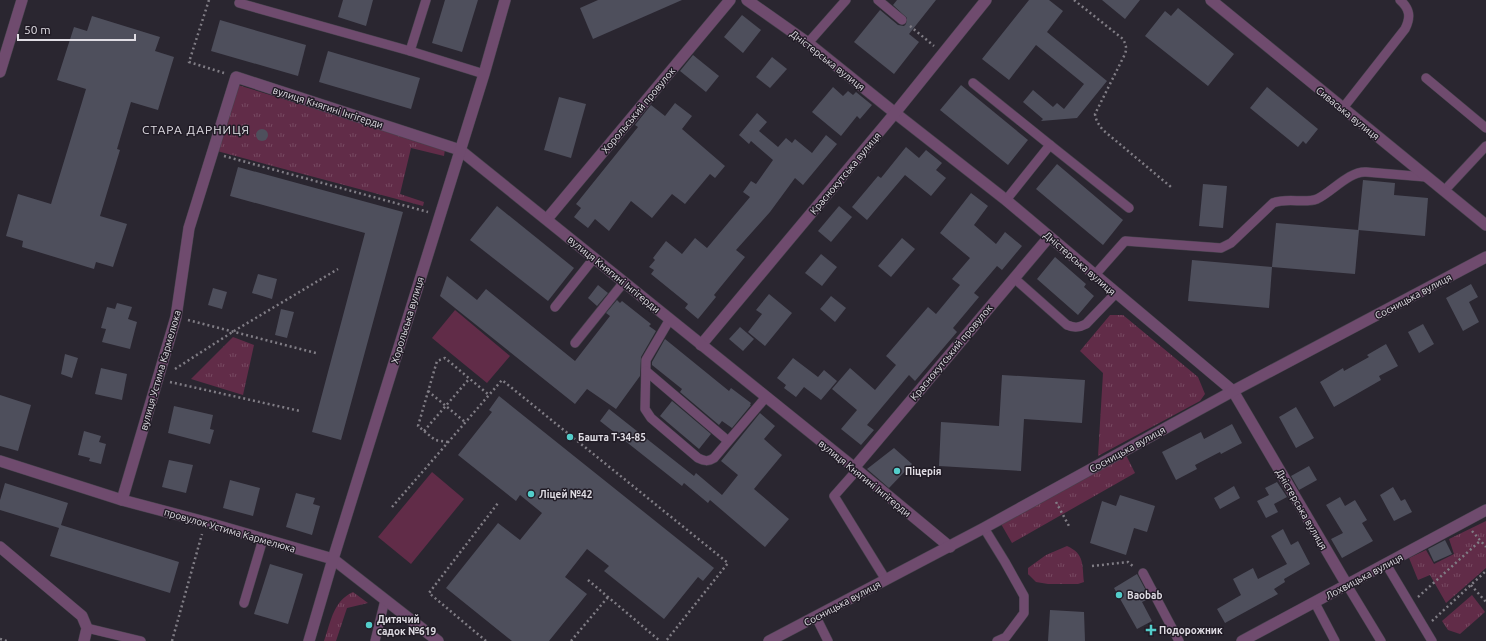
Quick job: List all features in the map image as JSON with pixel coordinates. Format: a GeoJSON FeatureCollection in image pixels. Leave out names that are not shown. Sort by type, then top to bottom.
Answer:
{"type":"FeatureCollection","features":[{"type":"Feature","properties":{"kind":"street"},"geometry":{"type":"LineString","coordinates":[[0,72],[22,0]]}},
{"type":"Feature","properties":{"kind":"street","name":"Хорольська вулиця"},"geometry":{"type":"LineString","coordinates":[[309,641],[332,559],[484,74],[505,0]]}},
{"type":"Feature","properties":{"kind":"street","name":"Хорольський провулок"},"geometry":{"type":"LineString","coordinates":[[547,219],[730,0]]}},
{"type":"Feature","properties":{"kind":"street","name":"Дністерська вулиця"},"geometry":{"type":"LineString","coordinates":[[747,0],[808,43],[1006,200],[1233,392],[1347,585]]}},
{"type":"Feature","properties":{"kind":"street","name":"Краснокутська вулиця"},"geometry":{"type":"LineString","coordinates":[[702,345],[895,113],[986,0]]}},
{"type":"Feature","properties":{"kind":"street","name":"Сиваська вулиця"},"geometry":{"type":"LineString","coordinates":[[1211,0],[1486,226]]}},
{"type":"Feature","properties":{"kind":"street","name":"вулиця Княгині Інгігерди"},"geometry":{"type":"LineString","coordinates":[[236,77],[460,150],[950,547]]}},
{"type":"Feature","properties":{"kind":"street","name":"вулиця Устима Кармелюка"},"geometry":{"type":"LineString","coordinates":[[122,500],[176,317],[189,228],[236,77]]}},
{"type":"Feature","properties":{"kind":"street","name":"Краснокутський провулок"},"geometry":{"type":"LineString","coordinates":[[855,469],[1049,237]]}},
{"type":"Feature","properties":{"kind":"street","name":"Сосницька вулиця"},"geometry":{"type":"LineString","coordinates":[[768,641],[950,547],[1050,491],[1486,257]]}},
{"type":"Feature","properties":{"kind":"street","name":"провулок Устима Кармелюка"},"geometry":{"type":"LineString","coordinates":[[0,460],[122,500],[205,522],[332,559],[438,641]]}},
{"type":"Feature","properties":{"kind":"street","name":"Лохвицька вулиця"},"geometry":{"type":"LineString","coordinates":[[1242,641],[1486,510]]}},
{"type":"Feature","properties":{"kind":"street"},"geometry":{"type":"LineString","coordinates":[[0,548],[82,616],[87,628],[84,641]]}},
{"type":"Feature","properties":{"kind":"lane"},"geometry":{"type":"LineString","coordinates":[[410,51],[426,0]]}},
{"type":"Feature","properties":{"kind":"lane"},"geometry":{"type":"LineString","coordinates":[[808,43],[846,0]]}},
{"type":"Feature","properties":{"kind":"lane"},"geometry":{"type":"LineString","coordinates":[[878,0],[902,20]]}},
{"type":"Feature","properties":{"kind":"lane"},"geometry":{"type":"LineString","coordinates":[[1343,108],[1405,29],[1410,20],[1408,11],[1400,0]]}},
{"type":"Feature","properties":{"kind":"lane"},"geometry":{"type":"LineString","coordinates":[[239,3],[410,51],[484,74]]}},
{"type":"Feature","properties":{"kind":"lane"},"geometry":{"type":"LineString","coordinates":[[1426,78],[1486,128]]}},
{"type":"Feature","properties":{"kind":"lane"},"geometry":{"type":"LineString","coordinates":[[973,83],[1129,208]]}},
{"type":"Feature","properties":{"kind":"lane"},"geometry":{"type":"LineString","coordinates":[[1006,200],[1050,145]]}},
{"type":"Feature","properties":{"kind":"lane"},"geometry":{"type":"LineString","coordinates":[[1444,191],[1486,146]]}},
{"type":"Feature","properties":{"kind":"lane"},"geometry":{"type":"LineString","coordinates":[[1094,276],[1125,241],[1221,248],[1231,242],[1273,203],[1280,200],[1310,200],[1318,198],[1357,173],[1366,172],[1426,176]]}},
{"type":"Feature","properties":{"kind":"lane"},"geometry":{"type":"LineString","coordinates":[[555,307],[594,258]]}},
{"type":"Feature","properties":{"kind":"lane"},"geometry":{"type":"LineString","coordinates":[[1014,278],[1067,325],[1074,328],[1081,327],[1086,324],[1116,294]]}},
{"type":"Feature","properties":{"kind":"lane"},"geometry":{"type":"LineString","coordinates":[[574,343],[624,282]]}},
{"type":"Feature","properties":{"kind":"lane"},"geometry":{"type":"LineString","coordinates":[[670,319],[646,360],[645,409],[648,414],[698,458],[705,461],[710,461],[766,397]]}},
{"type":"Feature","properties":{"kind":"lane"},"geometry":{"type":"LineString","coordinates":[[646,371],[728,441]]}},
{"type":"Feature","properties":{"kind":"lane"},"geometry":{"type":"LineString","coordinates":[[855,469],[834,496],[886,580]]}},
{"type":"Feature","properties":{"kind":"lane"},"geometry":{"type":"LineString","coordinates":[[984,528],[1024,596],[1024,613],[1006,637],[997,641]]}},
{"type":"Feature","properties":{"kind":"lane"},"geometry":{"type":"LineString","coordinates":[[244,603],[263,539]]}},
{"type":"Feature","properties":{"kind":"lane"},"geometry":{"type":"LineString","coordinates":[[1386,564],[1432,641]]}},
{"type":"Feature","properties":{"kind":"lane"},"geometry":{"type":"LineString","coordinates":[[1143,573],[1179,641]]}},
{"type":"Feature","properties":{"kind":"lane"},"geometry":{"type":"LineString","coordinates":[[1347,585],[1380,641]]}},
{"type":"Feature","properties":{"kind":"lane"},"geometry":{"type":"LineString","coordinates":[[375,641],[385,600]]}},
{"type":"Feature","properties":{"kind":"lane"},"geometry":{"type":"LineString","coordinates":[[1315,603],[1335,641]]}},
{"type":"Feature","properties":{"kind":"lane"},"geometry":{"type":"LineString","coordinates":[[816,617],[828,641]]}},
{"type":"Feature","properties":{"kind":"lane"},"geometry":{"type":"LineString","coordinates":[[87,628],[140,641]]}},
{"type":"Feature","properties":{"kind":"path"},"geometry":{"type":"LineString","coordinates":[[208,0],[189,62],[236,77]]}},
{"type":"Feature","properties":{"kind":"path"},"geometry":{"type":"LineString","coordinates":[[1074,0],[1123,40],[1127,49],[1095,114],[1098,125],[1171,187]]}},
{"type":"Feature","properties":{"kind":"path"},"geometry":{"type":"LineString","coordinates":[[902,20],[943,53]]}},
{"type":"Feature","properties":{"kind":"path"},"geometry":{"type":"LineString","coordinates":[[213,152],[440,215]]}},
{"type":"Feature","properties":{"kind":"path"},"geometry":{"type":"LineString","coordinates":[[158,380],[234,331],[338,269]]}},
{"type":"Feature","properties":{"kind":"path"},"geometry":{"type":"LineString","coordinates":[[176,317],[316,353]]}},
{"type":"Feature","properties":{"kind":"path"},"geometry":{"type":"LineString","coordinates":[[448,442],[435,440],[418,426],[437,361],[445,358],[489,395]]}},
{"type":"Feature","properties":{"kind":"path"},"geometry":{"type":"LineString","coordinates":[[424,431],[469,379]]}},
{"type":"Feature","properties":{"kind":"path"},"geometry":{"type":"LineString","coordinates":[[158,380],[300,411]]}},
{"type":"Feature","properties":{"kind":"path"},"geometry":{"type":"LineString","coordinates":[[392,507],[502,380],[728,563],[666,641]]}},
{"type":"Feature","properties":{"kind":"path"},"geometry":{"type":"LineString","coordinates":[[428,391],[465,422]]}},
{"type":"Feature","properties":{"kind":"path"},"geometry":{"type":"LineString","coordinates":[[1050,491],[1069,526]]}},
{"type":"Feature","properties":{"kind":"path"},"geometry":{"type":"LineString","coordinates":[[486,641],[429,593],[498,503]]}},
{"type":"Feature","properties":{"kind":"path"},"geometry":{"type":"LineString","coordinates":[[172,641],[205,522]]}},
{"type":"Feature","properties":{"kind":"path"},"geometry":{"type":"LineString","coordinates":[[1464,522],[1486,547]]}},
{"type":"Feature","properties":{"kind":"path"},"geometry":{"type":"LineString","coordinates":[[1410,604],[1480,541]]}},
{"type":"Feature","properties":{"kind":"path"},"geometry":{"type":"LineString","coordinates":[[1092,566],[1128,562],[1143,573]]}},
{"type":"Feature","properties":{"kind":"path"},"geometry":{"type":"LineString","coordinates":[[1425,628],[1486,571]]}},
{"type":"Feature","properties":{"kind":"path"},"geometry":{"type":"LineString","coordinates":[[588,580],[660,641]]}},
{"type":"Feature","properties":{"kind":"path"},"geometry":{"type":"LineString","coordinates":[[1470,585],[1486,602]]}},
{"type":"Feature","properties":{"kind":"path"},"geometry":{"type":"LineString","coordinates":[[571,641],[608,597]]}},
{"type":"Feature","properties":{"kind":"path"},"geometry":{"type":"LineString","coordinates":[[0,639],[7,641]]}},
{"type":"Feature","properties":{"kind":"green space"},"geometry":{"type":"Polygon","coordinates":[[[238,85],[445,149],[444,156],[411,148],[400,194],[424,202],[423,206],[217,151],[238,85]]]}},
{"type":"Feature","properties":{"kind":"green space"},"geometry":{"type":"Polygon","coordinates":[[[455,310],[510,356],[487,383],[432,338],[455,310]]]}},
{"type":"Feature","properties":{"kind":"green space"},"geometry":{"type":"Polygon","coordinates":[[[1110,315],[1123,315],[1198,377],[1205,394],[1200,401],[1098,456],[1103,373],[1080,351],[1110,315]]]}},
{"type":"Feature","properties":{"kind":"green space"},"geometry":{"type":"Polygon","coordinates":[[[233,337],[254,345],[243,395],[191,379],[233,337]]]}},
{"type":"Feature","properties":{"kind":"green space"},"geometry":{"type":"Polygon","coordinates":[[[1125,453],[1135,473],[1012,543],[1001,524],[1125,453]]]}},
{"type":"Feature","properties":{"kind":"green space"},"geometry":{"type":"Polygon","coordinates":[[[432,472],[464,499],[411,564],[378,537],[432,472]]]}},
{"type":"Feature","properties":{"kind":"green space"},"geometry":{"type":"Polygon","coordinates":[[[1486,521],[1486,568],[1446,603],[1430,575],[1418,580],[1409,558],[1426,550],[1434,564],[1454,554],[1449,539],[1486,521]]]}},
{"type":"Feature","properties":{"kind":"green space"},"geometry":{"type":"Polygon","coordinates":[[[1067,546],[1073,549],[1080,556],[1082,561],[1084,582],[1078,584],[1048,584],[1036,582],[1028,574],[1028,568],[1046,555],[1067,546]]]}},
{"type":"Feature","properties":{"kind":"green space"},"geometry":{"type":"Polygon","coordinates":[[[353,592],[368,603],[347,608],[336,641],[324,641],[337,606],[346,596],[353,592]]]}},
{"type":"Feature","properties":{"kind":"green space"},"geometry":{"type":"Polygon","coordinates":[[[1472,595],[1485,612],[1460,634],[1448,630],[1442,621],[1472,595]]]}},
{"type":"Feature","properties":{"kind":"building"},"geometry":{"type":"Polygon","coordinates":[[[343,0],[373,0],[366,26],[338,17],[343,0]]]}},
{"type":"Feature","properties":{"kind":"building"},"geometry":{"type":"Polygon","coordinates":[[[445,0],[478,0],[462,52],[432,43],[445,0]]]}},
{"type":"Feature","properties":{"kind":"building"},"geometry":{"type":"Polygon","coordinates":[[[598,0],[682,0],[593,39],[580,8],[598,0]]]}},
{"type":"Feature","properties":{"kind":"building"},"geometry":{"type":"Polygon","coordinates":[[[897,0],[936,0],[909,34],[919,42],[894,74],[854,42],[880,10],[898,25],[904,26],[907,18],[893,5],[897,0]]]}},
{"type":"Feature","properties":{"kind":"building"},"geometry":{"type":"Polygon","coordinates":[[[1029,0],[1049,0],[1063,11],[1047,32],[1107,81],[1077,118],[1041,121],[1043,119],[1023,102],[1033,90],[1053,107],[1057,103],[1064,109],[1084,84],[1036,45],[1009,80],[982,59],[1029,0]]]}},
{"type":"Feature","properties":{"kind":"building"},"geometry":{"type":"Polygon","coordinates":[[[1102,0],[1140,0],[1125,19],[1102,0]]]}},
{"type":"Feature","properties":{"kind":"building"},"geometry":{"type":"Polygon","coordinates":[[[1178,8],[1234,54],[1208,86],[1145,36],[1165,11],[1171,16],[1178,8]]]}},
{"type":"Feature","properties":{"kind":"building"},"geometry":{"type":"Polygon","coordinates":[[[742,15],[761,30],[743,53],[724,37],[742,15]]]}},
{"type":"Feature","properties":{"kind":"building"},"geometry":{"type":"Polygon","coordinates":[[[92,16],[160,37],[155,51],[174,57],[158,110],[131,102],[117,149],[120,150],[100,216],[127,224],[113,267],[96,262],[94,269],[22,247],[23,241],[6,236],[18,194],[51,204],[86,89],[57,80],[74,27],[87,31],[92,16]]]}},
{"type":"Feature","properties":{"kind":"building"},"geometry":{"type":"Polygon","coordinates":[[[220,20],[306,45],[298,76],[211,51],[220,20]]]}},
{"type":"Feature","properties":{"kind":"building"},"geometry":{"type":"Polygon","coordinates":[[[328,51],[420,78],[411,109],[319,82],[328,51]]]}},
{"type":"Feature","properties":{"kind":"building"},"geometry":{"type":"Polygon","coordinates":[[[693,55],[719,76],[706,92],[680,71],[693,55]]]}},
{"type":"Feature","properties":{"kind":"building"},"geometry":{"type":"Polygon","coordinates":[[[772,57],[787,69],[770,88],[756,77],[772,57]]]}},
{"type":"Feature","properties":{"kind":"building"},"geometry":{"type":"Polygon","coordinates":[[[961,85],[1028,140],[1008,165],[940,110],[961,85]]]}},
{"type":"Feature","properties":{"kind":"building"},"geometry":{"type":"Polygon","coordinates":[[[833,87],[843,96],[848,91],[853,95],[856,92],[872,105],[860,119],[857,116],[841,136],[812,112],[833,87]]]}},
{"type":"Feature","properties":{"kind":"building"},"geometry":{"type":"Polygon","coordinates":[[[1267,87],[1318,129],[1306,144],[1303,141],[1298,147],[1250,108],[1267,87]]]}},
{"type":"Feature","properties":{"kind":"building"},"geometry":{"type":"Polygon","coordinates":[[[559,97],[586,104],[571,158],[544,150],[559,97]]]}},
{"type":"Feature","properties":{"kind":"building"},"geometry":{"type":"Polygon","coordinates":[[[675,103],[692,116],[682,129],[725,166],[715,178],[710,174],[685,204],[672,194],[652,218],[631,201],[609,231],[595,219],[588,228],[574,217],[581,208],[576,204],[638,127],[635,125],[651,105],[665,116],[675,103]]]}},
{"type":"Feature","properties":{"kind":"building"},"geometry":{"type":"Polygon","coordinates":[[[757,113],[767,122],[759,131],[778,147],[786,138],[792,143],[795,139],[812,153],[826,135],[837,144],[803,185],[795,178],[770,212],[736,250],[745,257],[714,295],[716,297],[698,319],[685,308],[688,304],[651,274],[654,270],[649,267],[655,260],[653,258],[666,241],[682,254],[695,238],[707,248],[750,197],[743,192],[751,181],[756,184],[773,160],[751,141],[749,144],[739,135],[757,113]]]}},
{"type":"Feature","properties":{"kind":"building"},"geometry":{"type":"Polygon","coordinates":[[[260,129],[264,129],[268,135],[264,141],[260,141],[256,137],[256,133],[260,129]]]}},
{"type":"Feature","properties":{"kind":"building"},"geometry":{"type":"Polygon","coordinates":[[[906,147],[919,158],[926,150],[942,163],[936,170],[946,178],[931,196],[905,175],[867,220],[852,207],[878,176],[881,178],[906,147]]]}},
{"type":"Feature","properties":{"kind":"building"},"geometry":{"type":"Polygon","coordinates":[[[1057,164],[1123,220],[1103,245],[1036,189],[1057,164]]]}},
{"type":"Feature","properties":{"kind":"building"},"geometry":{"type":"Polygon","coordinates":[[[238,167],[403,212],[341,440],[312,432],[365,233],[230,196],[238,167]]]}},
{"type":"Feature","properties":{"kind":"building"},"geometry":{"type":"Polygon","coordinates":[[[1363,180],[1395,183],[1394,195],[1428,198],[1425,236],[1358,230],[1363,180]]]}},
{"type":"Feature","properties":{"kind":"building"},"geometry":{"type":"Polygon","coordinates":[[[1203,184],[1227,186],[1223,228],[1199,226],[1203,184]]]}},
{"type":"Feature","properties":{"kind":"building"},"geometry":{"type":"Polygon","coordinates":[[[971,193],[988,206],[974,225],[996,244],[1005,232],[1022,246],[1002,270],[997,266],[974,293],[979,297],[953,328],[957,332],[915,381],[909,375],[867,425],[874,430],[861,445],[841,429],[857,410],[832,389],[850,368],[875,390],[896,365],[886,356],[928,307],[936,314],[960,285],[952,279],[970,258],[940,233],[971,193]]]}},
{"type":"Feature","properties":{"kind":"building"},"geometry":{"type":"Polygon","coordinates":[[[497,206],[574,268],[548,301],[470,240],[497,206]]]}},
{"type":"Feature","properties":{"kind":"building"},"geometry":{"type":"Polygon","coordinates":[[[839,206],[852,217],[831,242],[818,231],[839,206]]]}},
{"type":"Feature","properties":{"kind":"building"},"geometry":{"type":"Polygon","coordinates":[[[1276,223],[1359,230],[1355,274],[1272,267],[1276,223]]]}},
{"type":"Feature","properties":{"kind":"building"},"geometry":{"type":"Polygon","coordinates":[[[902,238],[915,249],[891,277],[878,266],[902,238]]]}},
{"type":"Feature","properties":{"kind":"building"},"geometry":{"type":"Polygon","coordinates":[[[821,254],[837,267],[822,286],[805,273],[821,254]]]}},
{"type":"Feature","properties":{"kind":"building"},"geometry":{"type":"Polygon","coordinates":[[[1055,257],[1086,284],[1084,287],[1094,296],[1078,315],[1037,279],[1055,257]]]}},
{"type":"Feature","properties":{"kind":"building"},"geometry":{"type":"Polygon","coordinates":[[[1192,260],[1272,267],[1269,308],[1188,301],[1192,260]]]}},
{"type":"Feature","properties":{"kind":"building"},"geometry":{"type":"Polygon","coordinates":[[[258,274],[277,279],[272,299],[252,293],[258,274]]]}},
{"type":"Feature","properties":{"kind":"building"},"geometry":{"type":"Polygon","coordinates":[[[447,276],[477,300],[486,289],[575,361],[610,316],[606,313],[617,300],[620,303],[622,301],[651,324],[649,326],[656,331],[641,357],[640,376],[616,409],[587,389],[575,404],[440,296],[447,276]]]}},
{"type":"Feature","properties":{"kind":"building"},"geometry":{"type":"Polygon","coordinates":[[[1471,284],[1478,297],[1469,302],[1479,322],[1463,331],[1446,298],[1471,284]]]}},
{"type":"Feature","properties":{"kind":"building"},"geometry":{"type":"Polygon","coordinates":[[[598,285],[608,293],[597,306],[588,298],[598,285]]]}},
{"type":"Feature","properties":{"kind":"building"},"geometry":{"type":"Polygon","coordinates":[[[213,288],[227,292],[222,309],[208,305],[213,288]]]}},
{"type":"Feature","properties":{"kind":"building"},"geometry":{"type":"Polygon","coordinates":[[[769,294],[792,313],[765,346],[748,332],[762,314],[756,310],[769,294]]]}},
{"type":"Feature","properties":{"kind":"building"},"geometry":{"type":"Polygon","coordinates":[[[831,296],[846,308],[835,322],[820,309],[831,296]]]}},
{"type":"Feature","properties":{"kind":"building"},"geometry":{"type":"Polygon","coordinates":[[[117,303],[132,307],[128,319],[137,322],[130,349],[102,342],[106,329],[101,328],[107,307],[115,309],[117,303]]]}},
{"type":"Feature","properties":{"kind":"building"},"geometry":{"type":"Polygon","coordinates":[[[281,309],[294,312],[287,338],[275,335],[281,309]]]}},
{"type":"Feature","properties":{"kind":"building"},"geometry":{"type":"Polygon","coordinates":[[[1423,324],[1434,344],[1419,353],[1408,332],[1423,324]]]}},
{"type":"Feature","properties":{"kind":"building"},"geometry":{"type":"Polygon","coordinates":[[[740,327],[754,339],[743,351],[729,339],[740,327]]]}},
{"type":"Feature","properties":{"kind":"building"},"geometry":{"type":"Polygon","coordinates":[[[665,339],[729,391],[731,388],[751,403],[751,405],[732,428],[722,421],[719,425],[680,392],[682,389],[652,365],[652,362],[665,339]]]}},
{"type":"Feature","properties":{"kind":"building"},"geometry":{"type":"Polygon","coordinates":[[[1386,344],[1398,366],[1379,376],[1381,380],[1334,407],[1320,382],[1343,368],[1344,371],[1369,357],[1367,355],[1386,344]]]}},
{"type":"Feature","properties":{"kind":"building"},"geometry":{"type":"Polygon","coordinates":[[[65,354],[78,358],[72,378],[61,374],[65,354]]]}},
{"type":"Feature","properties":{"kind":"building"},"geometry":{"type":"Polygon","coordinates":[[[793,358],[818,377],[824,370],[837,381],[821,400],[804,387],[796,397],[784,388],[786,385],[777,378],[793,358]]]}},
{"type":"Feature","properties":{"kind":"building"},"geometry":{"type":"Polygon","coordinates":[[[101,368],[127,374],[122,400],[95,394],[101,368]]]}},
{"type":"Feature","properties":{"kind":"building"},"geometry":{"type":"Polygon","coordinates":[[[1002,375],[1085,380],[1082,423],[1024,419],[1021,471],[939,466],[941,422],[999,426],[1002,375]]]}},
{"type":"Feature","properties":{"kind":"building"},"geometry":{"type":"Polygon","coordinates":[[[0,395],[31,405],[18,451],[0,446],[0,395]]]}},
{"type":"Feature","properties":{"kind":"building"},"geometry":{"type":"Polygon","coordinates":[[[499,396],[714,568],[703,581],[698,577],[664,619],[604,571],[609,566],[587,549],[565,577],[587,594],[549,641],[512,641],[446,588],[498,523],[520,540],[542,513],[520,495],[516,501],[458,455],[492,412],[489,410],[499,396]]]}},
{"type":"Feature","properties":{"kind":"building"},"geometry":{"type":"Polygon","coordinates":[[[672,401],[711,434],[699,449],[660,416],[672,401]]]}},
{"type":"Feature","properties":{"kind":"building"},"geometry":{"type":"Polygon","coordinates":[[[174,406],[213,415],[210,429],[214,430],[210,444],[168,433],[174,406]]]}},
{"type":"Feature","properties":{"kind":"building"},"geometry":{"type":"Polygon","coordinates":[[[1296,407],[1314,438],[1296,448],[1279,417],[1296,407]]]}},
{"type":"Feature","properties":{"kind":"building"},"geometry":{"type":"Polygon","coordinates":[[[609,409],[694,476],[696,473],[722,495],[738,475],[721,461],[760,413],[775,426],[764,439],[782,455],[754,489],[789,519],[765,547],[710,500],[708,503],[684,483],[682,486],[600,421],[609,409]]]}},
{"type":"Feature","properties":{"kind":"building"},"geometry":{"type":"Polygon","coordinates":[[[1232,424],[1242,443],[1195,465],[1197,469],[1176,480],[1162,452],[1201,432],[1204,439],[1232,424]]]}},
{"type":"Feature","properties":{"kind":"building"},"geometry":{"type":"Polygon","coordinates":[[[84,431],[101,436],[99,442],[106,444],[101,464],[89,461],[90,458],[78,455],[84,431]]]}},
{"type":"Feature","properties":{"kind":"building"},"geometry":{"type":"Polygon","coordinates":[[[894,448],[912,464],[889,488],[867,469],[894,448]]]}},
{"type":"Feature","properties":{"kind":"building"},"geometry":{"type":"Polygon","coordinates":[[[169,460],[193,465],[186,493],[162,487],[169,460]]]}},
{"type":"Feature","properties":{"kind":"building"},"geometry":{"type":"Polygon","coordinates":[[[1309,466],[1317,480],[1299,490],[1291,476],[1309,466]]]}},
{"type":"Feature","properties":{"kind":"building"},"geometry":{"type":"Polygon","coordinates":[[[230,480],[260,488],[253,516],[223,508],[230,480]]]}},
{"type":"Feature","properties":{"kind":"building"},"geometry":{"type":"Polygon","coordinates":[[[1277,482],[1287,497],[1274,504],[1278,512],[1266,518],[1257,501],[1269,495],[1265,488],[1277,482]]]}},
{"type":"Feature","properties":{"kind":"building"},"geometry":{"type":"Polygon","coordinates":[[[5,483],[68,503],[61,525],[179,562],[170,593],[50,556],[59,528],[0,510],[0,500],[5,483]]]}},
{"type":"Feature","properties":{"kind":"building"},"geometry":{"type":"Polygon","coordinates":[[[1234,486],[1240,498],[1220,509],[1214,498],[1234,486]]]}},
{"type":"Feature","properties":{"kind":"building"},"geometry":{"type":"Polygon","coordinates":[[[1393,487],[1401,501],[1405,499],[1412,512],[1394,521],[1380,495],[1393,487]]]}},
{"type":"Feature","properties":{"kind":"building"},"geometry":{"type":"Polygon","coordinates":[[[296,493],[315,498],[313,504],[320,506],[312,535],[286,527],[296,493]]]}},
{"type":"Feature","properties":{"kind":"building"},"geometry":{"type":"Polygon","coordinates":[[[1120,495],[1155,506],[1147,532],[1134,528],[1126,555],[1090,543],[1102,501],[1116,506],[1120,495]]]}},
{"type":"Feature","properties":{"kind":"building"},"geometry":{"type":"Polygon","coordinates":[[[1340,497],[1345,506],[1355,500],[1367,520],[1362,523],[1373,541],[1342,558],[1331,539],[1343,533],[1326,505],[1340,497]]]}},
{"type":"Feature","properties":{"kind":"building"},"geometry":{"type":"Polygon","coordinates":[[[1283,529],[1291,545],[1298,541],[1310,564],[1284,579],[1285,582],[1274,589],[1278,594],[1225,623],[1217,609],[1241,595],[1233,579],[1253,568],[1258,579],[1287,564],[1271,536],[1283,529]]]}},
{"type":"Feature","properties":{"kind":"building"},"geometry":{"type":"Polygon","coordinates":[[[1445,540],[1452,554],[1434,562],[1428,549],[1445,540]]]}},
{"type":"Feature","properties":{"kind":"building"},"geometry":{"type":"Polygon","coordinates":[[[270,564],[303,574],[288,624],[254,614],[270,564]]]}},
{"type":"Feature","properties":{"kind":"building"},"geometry":{"type":"Polygon","coordinates":[[[1137,574],[1150,598],[1142,602],[1152,621],[1137,629],[1114,588],[1137,574]]]}},
{"type":"Feature","properties":{"kind":"building"},"geometry":{"type":"Polygon","coordinates":[[[1050,610],[1084,612],[1085,641],[1048,641],[1050,610]]]}},
{"type":"Feature","properties":{"kind":"place","name":"Башта Т-34-85"},"geometry":{"type":"Point","coordinates":[570,437]}},
{"type":"Feature","properties":{"kind":"place","name":"Піцерія"},"geometry":{"type":"Point","coordinates":[897,471]}},
{"type":"Feature","properties":{"kind":"place","name":"Ліцей №42"},"geometry":{"type":"Point","coordinates":[531,494]}},
{"type":"Feature","properties":{"kind":"place","name":"Baobab"},"geometry":{"type":"Point","coordinates":[1119,595]}},
{"type":"Feature","properties":{"kind":"place","name":"Дитячий садок №619"},"geometry":{"type":"Point","coordinates":[369,625]}},
{"type":"Feature","properties":{"kind":"place","name":"Подорожник"},"geometry":{"type":"Point","coordinates":[1151,630]}},
{"type":"Feature","properties":{"kind":"district","name":"СТАРА ДАРНИЦЯ"},"geometry":{"type":"Point","coordinates":[196,130]}}]}
